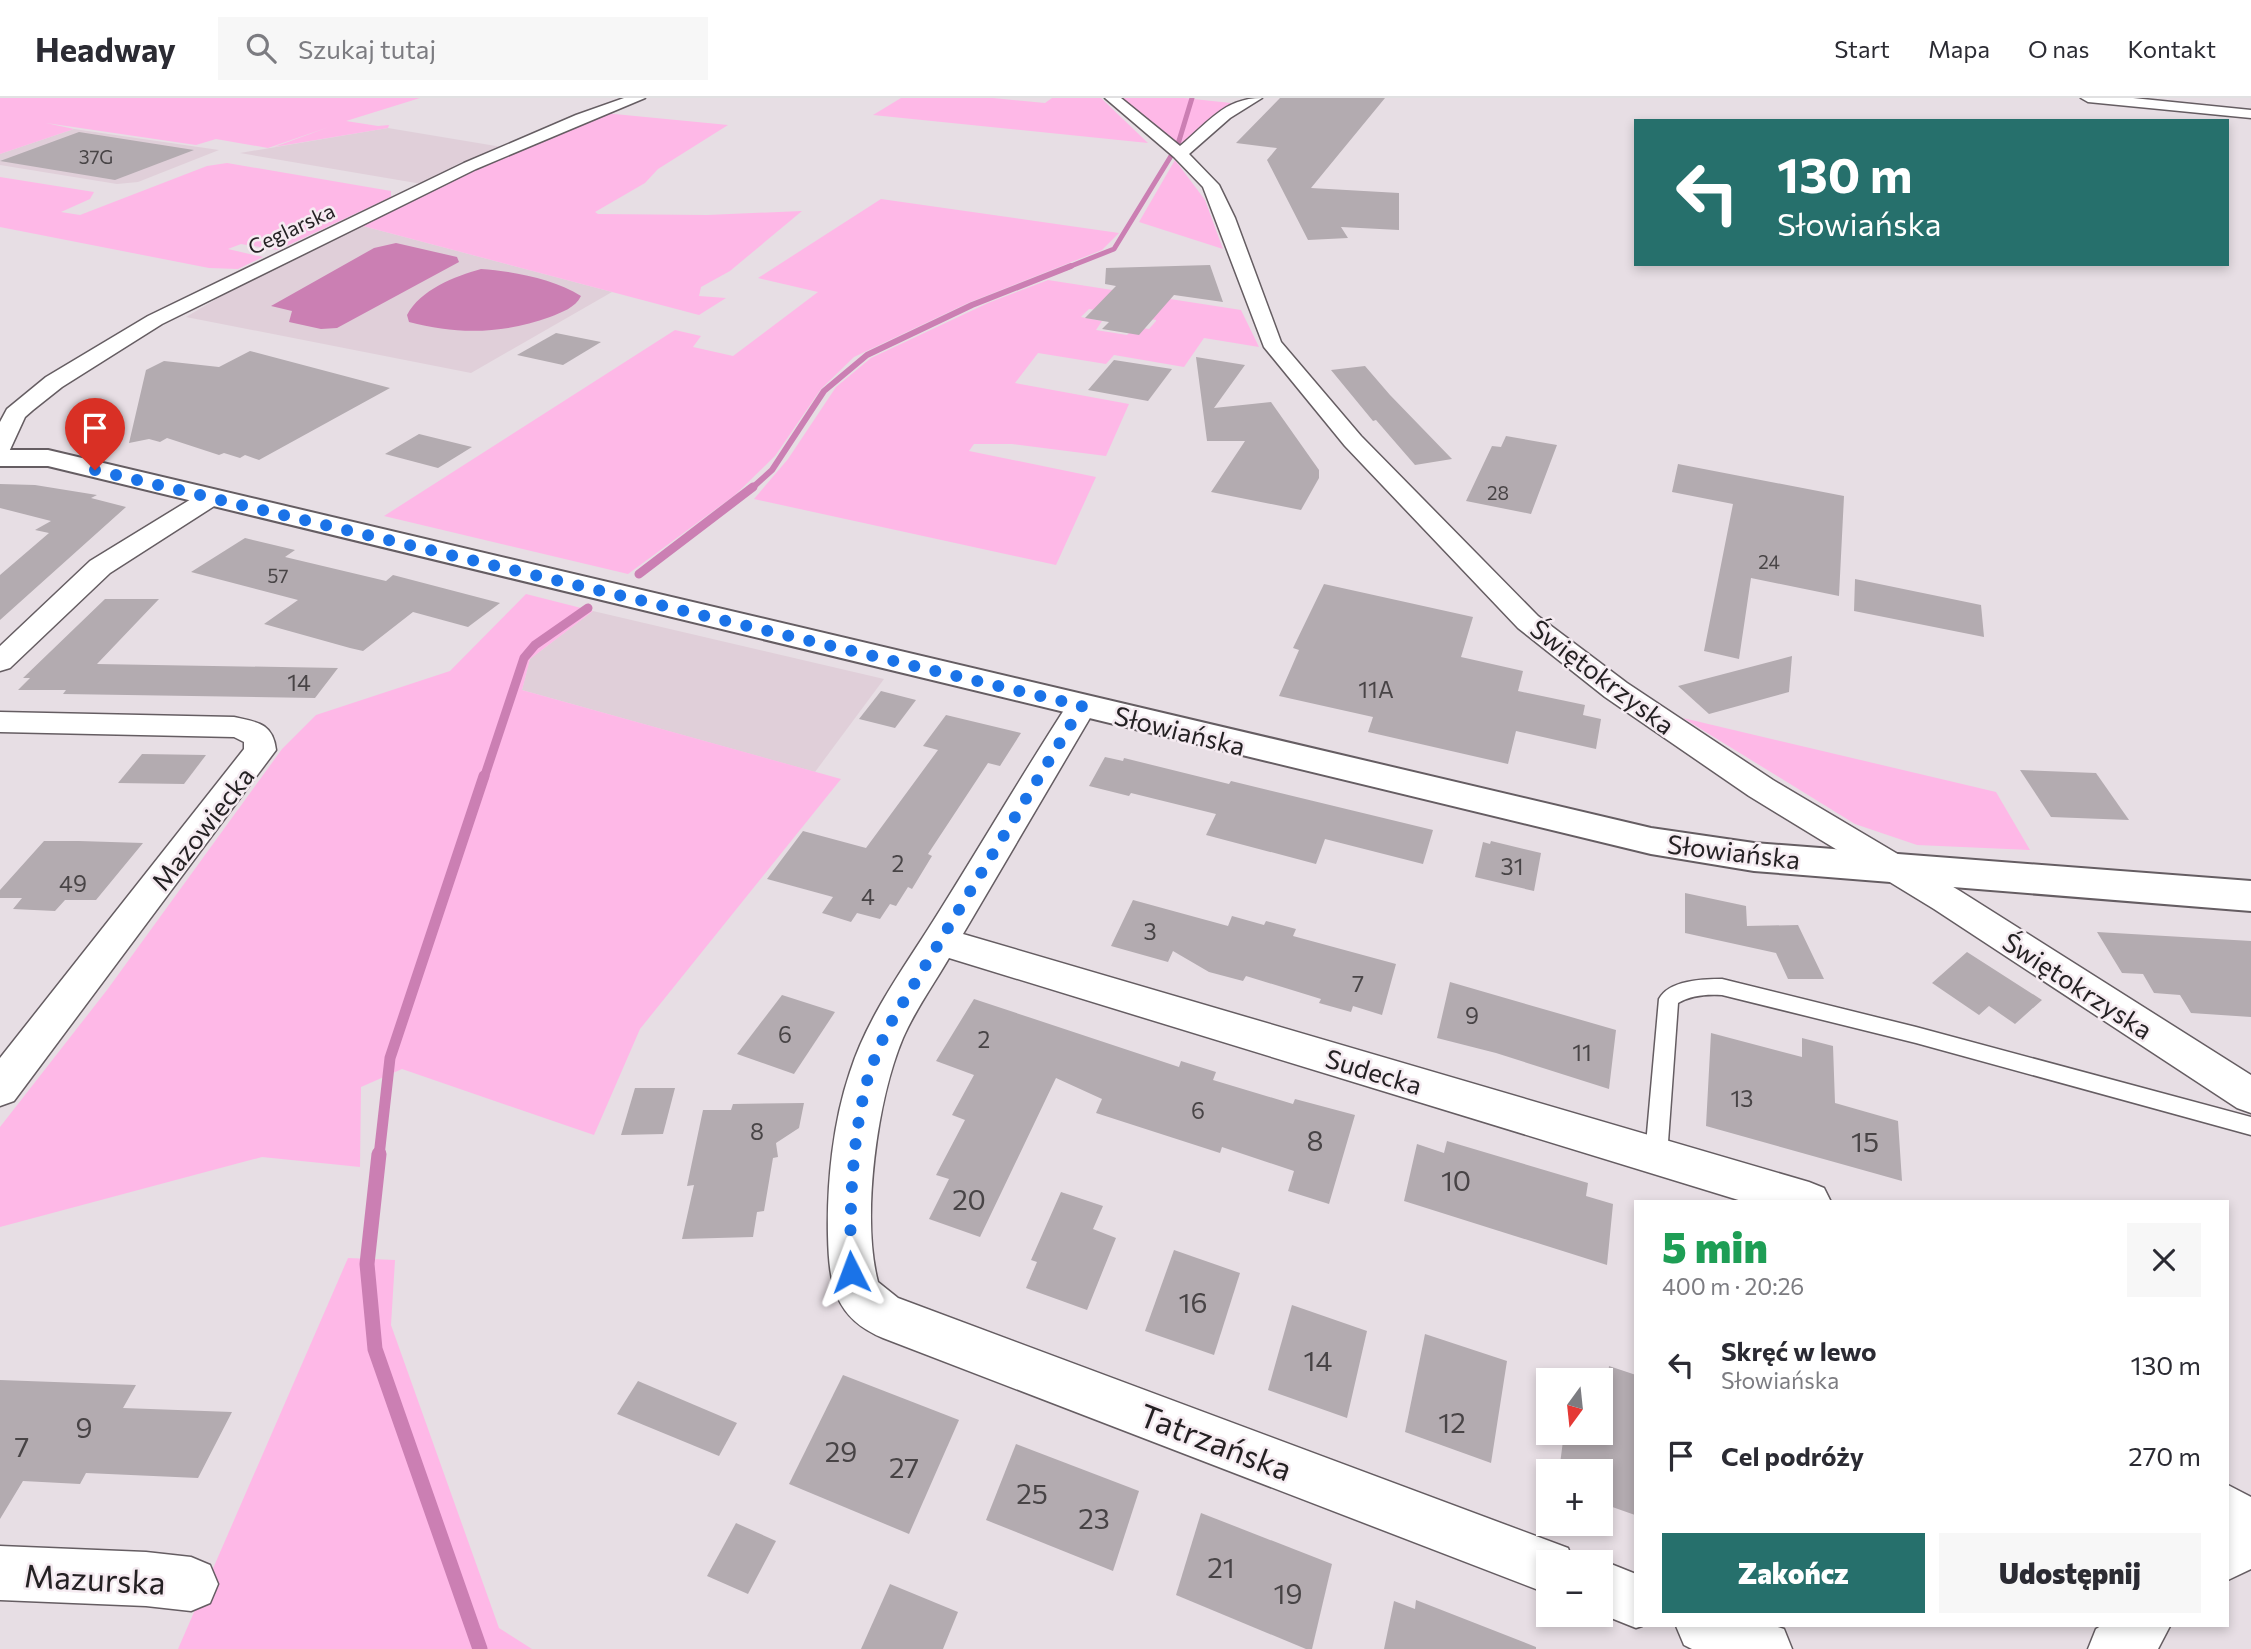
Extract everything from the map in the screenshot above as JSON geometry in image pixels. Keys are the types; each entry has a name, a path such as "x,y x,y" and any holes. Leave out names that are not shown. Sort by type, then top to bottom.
{"street":[{"name":"Ceglarska","path":"0,449 15,414 25,405 54,382 155,320 470,166 581,118 638,98"},
{"name":"Świętokrzyska","path":"1112,98 1160,141 1182,153 1211,186 1226,218 1272,343 1353,441 1528,622 1616,690 1761,788 1895,868 2251,1096"},
{"path":"1182,153 1242,102 1255,98"},
{"path":"2088,98 2152,101 2251,114"},
{"name":"Słowiańska","path":"0,458 48,458 1651,841 1754,857 2251,895"},
{"path":"0,662 100,567 210,498"},
{"path":"939,941 1082,706"},
{"name":"Mazowiecka","path":"0,722 234,727 250,731 259,738 260,750 0,1088"},
{"name":"Sudecka","path":"939,941 1802,1200"},
{"name":"Tatrzańska","path":"939,941 887,1029 869,1074 859,1117 849,1232 851,1272 862,1297 883,1315 1536,1562"},
{"path":"2229,1512 2251,1533 2229,1554"},
{"name":"Mazurska","path":"0,1573 146,1579 191,1584"},
{"path":"1613,1592 1634,1600"},
{"path":"1706,1627 1764,1649"},
{"path":"2116,1649 2142,1627"}],"lane":[{"path":"1656,1156 1669,999 1684,989 1705,986 1722,986 1903,1032 2251,1126"}],"shaded area":[{"path":"0,98 420,98 346,121 389,125 388,128 274,147 329,127 268,148 216,139 196,145 46,123 74,129 0,154"},
{"path":"901,98 993,98 1045,103 1052,98 1101,98 1148,143 873,115"},
{"path":"1122,98 1184,98 1231,103 1190,143 1172,143"},
{"path":"604,113 728,125 658,169 645,183 595,212 598,214 707,215 802,211 730,271 701,287 699,296 726,298 699,315 359,225 469,171"},
{"path":"388,128 502,147 469,162 462,162 422,184 240,153"},
{"path":"74,129 219,150 138,182 117,184 0,165 0,154"},
{"path":"1175,160 1205,200 1223,249 1139,222"},
{"path":"227,163 391,191 391,197 278,250 241,244 228,249 263,257 238,269 209,268 0,227 0,177 94,192 90,199 61,212 80,215 207,166"},
{"path":"881,199 1119,233 1102,250 968,303 854,357 821,389 775,456 735,495 628,574 384,516 675,330 701,336 693,347 733,356 818,292 758,278"},
{"path":"359,225 612,292 471,373 186,317 245,282"},
{"path":"396,243 457,257 459,262 337,328 321,329 289,322 292,311 271,306 374,248"},
{"path":"481,269 533,277 581,296 572,307 564,311 515,327 463,331 409,322 407,315 429,291"},
{"path":"1048,280 1241,310 1259,347 1204,338 1184,367 1114,355 1106,364 1038,353 1015,383 1129,404 1106,456 1012,444 974,444 969,451 1096,477 1056,565 754,499 788,459 836,387 871,358 988,303","holes":["1089,309 1156,320 1149,329 1135,327 1127,335 1096,330 1102,321 1081,317"]},
{"path":"526,594 593,611 530,659 522,690 841,779 640,1029 594,1135 402,1069 361,1087 360,1167 262,1157 0,1227 0,1127 107,990 282,749 316,715 450,671"},
{"path":"593,611 884,679 815,772 522,690 530,659"},
{"path":"1683,718 1996,792 2030,850 1917,845 1855,824"},
{"path":"348,1258 395,1260 391,1325 499,1628 532,1649 178,1649"}],"building":[{"path":"1280,98 1385,98 1311,188 1399,193 1399,230 1341,227 1348,238 1308,240 1267,160 1277,148 1236,143"},
{"path":"79,132 194,150 115,180 0,161"},
{"path":"1210,265 1223,302 1174,295 1139,335 1102,329 1109,322 1085,318 1116,286 1105,284 1106,268"},
{"path":"556,333 601,342 563,365 517,355"},
{"path":"250,351 390,388 259,460 245,455 240,458 224,453 219,455 167,438 160,442 149,439 129,443 146,370 164,361 219,367"},
{"path":"1196,357 1245,365 1214,408 1271,402 1319,470 1319,478 1301,510 1211,492 1245,441 1207,441"},
{"path":"1114,360 1172,369 1148,401 1088,390"},
{"path":"1365,366 1452,459 1415,465 1376,420 1373,421 1331,370"},
{"path":"419,434 472,447 438,468 385,454"},
{"path":"1506,436 1557,445 1531,514 1466,501 1492,446 1501,447"},
{"path":"1678,464 1844,496 1839,596 1751,578 1739,659 1704,651 1733,504 1672,492"},
{"path":"0,484 35,485 97,495 91,498 126,507 0,620 0,575 49,533 35,530 51,521 0,508"},
{"path":"245,538 295,550 285,557 386,581 393,575 500,603 468,627 413,612 363,651 350,648 264,624 298,600 191,572"},
{"path":"1855,579 1981,605 1984,637 1854,611"},
{"path":"1324,584 1473,617 1461,657 1523,671 1518,691 1585,705 1583,715 1601,719 1596,749 1516,731 1508,764 1368,732 1373,717 1279,696 1299,650 1293,648"},
{"path":"105,599 159,599 97,664 338,668 315,698 63,694 66,690 18,690 30,678 23,678"},
{"path":"1792,656 1789,692 1709,714 1678,686"},
{"path":"881,691 916,700 895,728 859,719"},
{"path":"946,715 1021,733 1000,766 988,763 928,854 932,856 912,889 908,887 896,906 890,904 880,919 857,913 851,922 822,913 833,897 767,879 803,831 866,848 938,750 923,746"},
{"path":"142,754 206,755 184,784 118,783"},
{"path":"1105,757 1123,761 1124,758 1229,784 1231,781 1433,830 1423,864 1325,839 1316,864 1206,835 1216,814 1131,793 1129,796 1089,786"},
{"path":"2020,770 2096,773 2129,820 2051,817"},
{"path":"44,841 143,843 96,900 65,900 55,911 13,909 22,898 0,898 0,890"},
{"path":"1491,841 1541,853 1534,891 1475,877 1483,842 1490,844"},
{"path":"1685,893 1746,906 1747,926 1798,925 1824,979 1788,979 1776,953 1685,933"},
{"path":"1133,900 1228,926 1232,916 1264,925 1266,921 1296,929 1293,936 1396,964 1382,1015 1353,1006 1351,1012 1319,1003 1321,999 1246,976 1243,981 1209,972 1173,951 1168,962 1111,946"},
{"path":"2097,932 2251,941 2251,1017 2191,1013 2180,995 2154,993 2143,974 2122,973"},
{"path":"1967,952 2042,1000 2015,1024 1989,1006 1979,1015 1932,983"},
{"path":"1450,982 1616,1030 1609,1089 1496,1053 1437,1038"},
{"path":"782,995 835,1012 794,1074 737,1054"},
{"path":"974,999 1179,1067 1181,1061 1216,1072 1213,1080 1293,1104 1295,1099 1355,1115 1329,1204 1288,1191 1294,1171 1222,1147 1220,1153 1096,1113 1102,1099 1056,1078 980,1237 929,1219 949,1179 936,1175 965,1120 952,1115 974,1075 936,1061"},
{"path":"1711,1033 1802,1057 1802,1038 1833,1046 1835,1103 1898,1121 1902,1181 1706,1126"},
{"path":"635,1088 675,1088 663,1134 621,1135"},
{"path":"804,1103 799,1128 776,1143 778,1157 773,1158 764,1211 757,1212 753,1237 682,1239 694,1185 687,1186 703,1110 731,1110 733,1104"},
{"path":"1447,1141 1588,1183 1586,1196 1613,1204 1607,1265 1404,1201 1417,1144 1444,1153"},
{"path":"1061,1192 1103,1206 1093,1229 1116,1238 1087,1310 1026,1288 1037,1262 1031,1260"},
{"path":"1174,1250 1240,1273 1214,1355 1145,1331"},
{"path":"1292,1305 1367,1331 1347,1418 1268,1390"},
{"path":"1425,1334 1507,1361 1491,1463 1405,1432"},
{"path":"1609,1366 1634,1374 1634,1515 1613,1507 1613,1459 1561,1459 1562,1446 1614,1446 1614,1368"},
{"path":"843,1375 959,1420 909,1534 789,1484"},
{"path":"0,1380 136,1385 123,1408 232,1412 198,1478 86,1473 80,1484 23,1481 0,1519"},
{"path":"638,1381 737,1423 719,1456 617,1414"},
{"path":"1016,1444 1139,1491 1113,1571 986,1520"},
{"path":"1201,1513 1332,1564 1312,1649 1306,1649 1176,1595"},
{"path":"736,1523 776,1541 748,1594 707,1576"},
{"path":"890,1584 958,1612 943,1649 861,1649"},
{"path":"1416,1600 1536,1649 1384,1649 1394,1601 1415,1609"}],"waterway":[{"path":"1178,144 1192,98"},
{"path":"1066,268 1114,249 1171,156"},
{"path":"751,489 772,470 824,391 867,355 972,305 1071,266"},
{"path":"639,574 753,487"},
{"path":"484,778 524,658 535,645 588,608"},
{"path":"379,1156 390,1058 484,776"},
{"path":"379,1154 367,1264 375,1349 480,1649"}],"route":[{"path":"95,470 1082,706 887,1029 869,1074 859,1117 849,1232 851,1272"}]}
